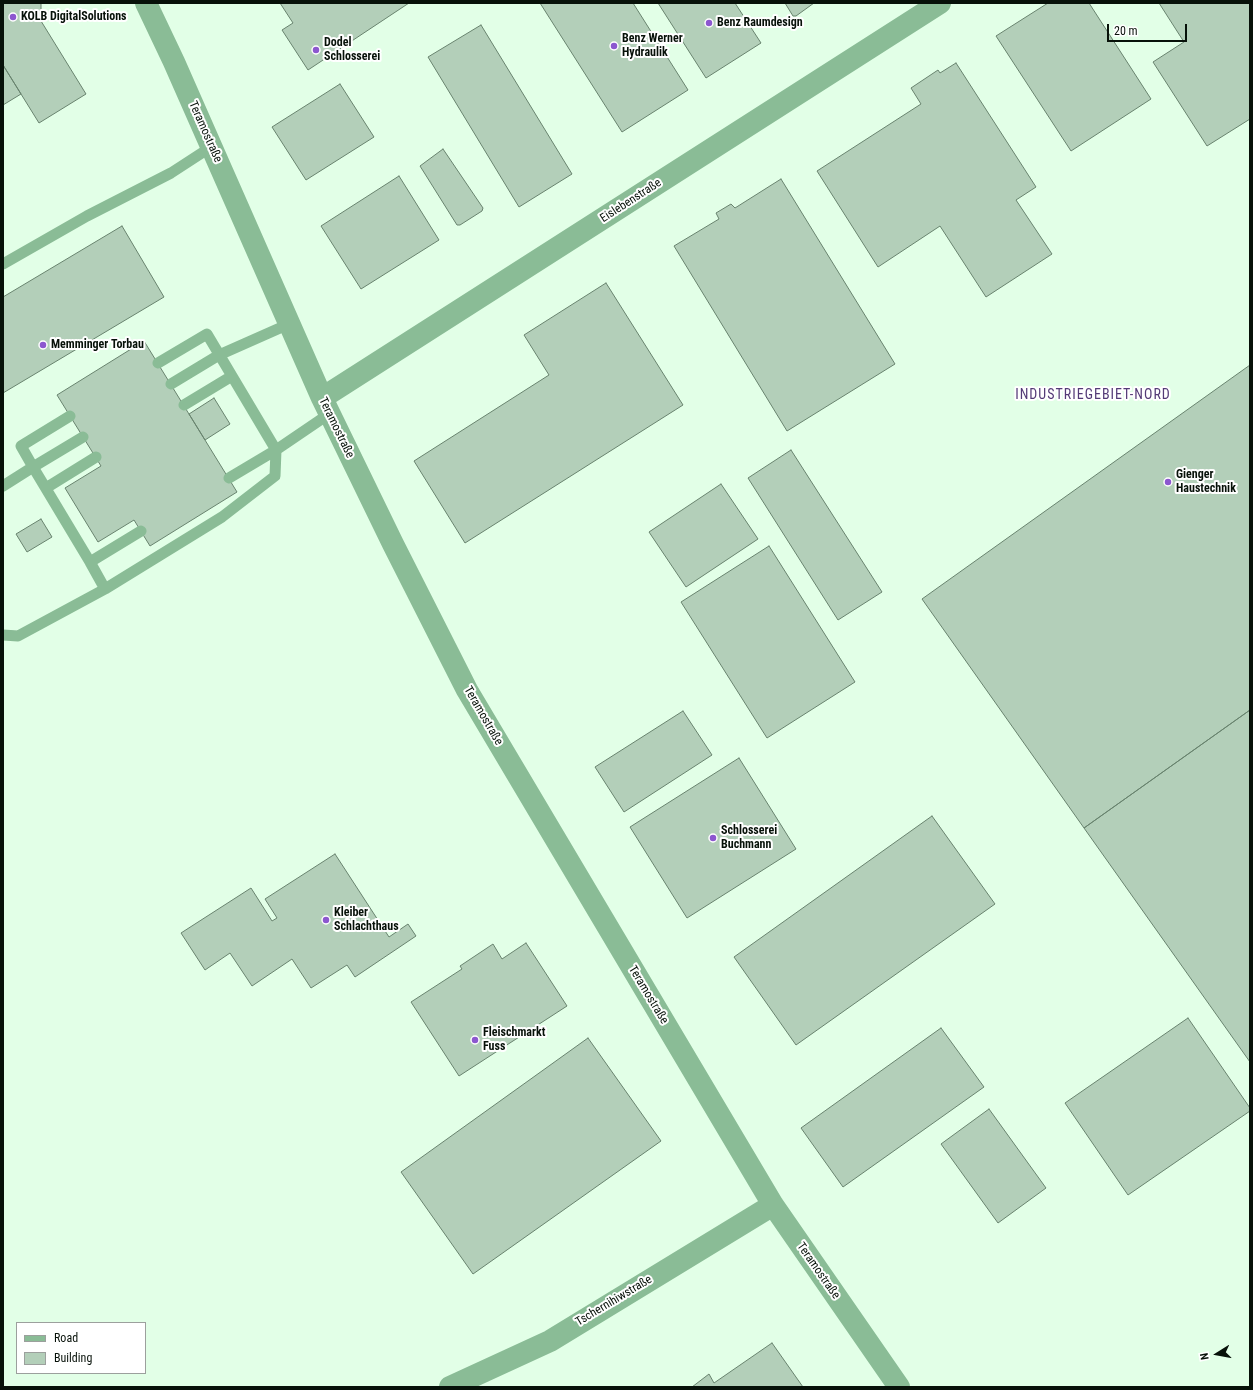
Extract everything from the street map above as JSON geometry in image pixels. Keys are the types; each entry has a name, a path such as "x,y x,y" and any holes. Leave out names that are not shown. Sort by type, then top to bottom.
{"street":[{"name":"Teramostraße","path":"146,3 174,62 326,406 393,544 467,690 773,1205 899,1387"},
{"name":"Eislebenstraße","path":"326,406 940,3"},
{"name":"Tschernihiwstraße","path":"450,1387 550,1341 773,1205"}],"lane":[{"path":"3,264 87,216 171,173 211,147"},
{"path":"171,384 219,355 289,324"},
{"path":"3,635 18,636 105,589 222,517 275,476 276,450 207,334 158,363"},
{"path":"184,405 232,376"},
{"path":"229,478 276,450 326,406"},
{"path":"70,416 21,446 105,589"},
{"path":"3,486 83,437"},
{"path":"46,488 96,457"},
{"path":"90,562 141,531"}],"building":[{"path":"3,3 41,3 41,21 86,94 39,123 3,65"},
{"name":"Dodel Schlosserei","path":"280,3 409,3 308,70 282,30 293,23"},
{"name":"Benz Werner Hydraulik","path":"540,3 633,3 688,90 622,132"},
{"name":"Benz Raumdesign","path":"658,3 735,3 761,43 706,78"},
{"path":"785,3 814,3 796,16 793,16"},
{"path":"1048,3 1089,3 1151,99 1071,151 996,36"},
{"path":"1159,3 1250,3 1250,119 1207,146 1153,62 1184,42"},
{"path":"481,25 572,174 519,207 428,57"},
{"path":"956,63 1036,187 1016,200 1052,254 986,297 940,226 878,267 817,171 921,104 911,88 938,70 940,73"},
{"path":"3,65 21,94 3,105"},
{"path":"340,84 374,137 306,180 272,127"},
{"path":"443,149 483,208 482,211 460,225 457,225 420,166"},
{"path":"399,176 439,240 361,289 321,226"},
{"path":"781,179 895,364 787,431 674,246 719,219 716,213 731,204 735,208"},
{"name":"Memminger Torbau","path":"122,226 164,297 3,393 3,297"},
{"path":"606,283 683,405 465,543 414,461 549,375 524,335"},
{"path":"144,341 237,492 150,546 134,520 98,542 65,488 101,466 57,395"},
{"name":"Gienger Haustechnik","path":"1250,365 1250,710 1084,828 922,599"},
{"path":"214,398 230,424 205,440 189,414"},
{"path":"791,450 882,592 838,620 748,478"},
{"path":"721,484 758,539 686,587 649,532"},
{"path":"41,519 52,537 27,552 16,534"},
{"path":"769,546 855,682 767,738 681,602"},
{"path":"1250,710 1250,1062 1084,828"},
{"path":"683,711 712,755 624,812 595,767"},
{"name":"Schlosserei Buchmann","path":"739,758 796,849 687,918 630,827"},
{"path":"932,816 995,904 796,1045 734,957"},
{"name":"Kleiber Schlachthaus","path":"335,854 389,937 408,924 416,936 355,977 347,965 311,988 292,959 252,986 230,953 205,970 181,933 251,888 272,921 277,918 265,899"},
{"name":"Fleischmarkt Fuss","path":"526,943 567,1006 459,1076 411,1002 462,969 460,966 493,944 502,959"},
{"path":"1188,1018 1250,1108 1250,1111 1128,1195 1065,1103"},
{"path":"941,1028 984,1087 843,1187 801,1128"},
{"path":"588,1038 661,1141 473,1274 401,1172"},
{"path":"989,1109 1046,1188 998,1223 941,1144"},
{"path":"772,1343 803,1387 692,1387 709,1374 714,1383"}],"place":[{"name":"KOLB DigitalSolutions","path":"13,17"},
{"name":"Benz Raumdesign","path":"709,23"},
{"name":"Benz Werner Hydraulik","path":"614,46"},
{"name":"Dodel Schlosserei","path":"316,50"},
{"name":"Memminger Torbau","path":"43,345"},
{"name":"Gienger Haustechnik","path":"1168,482"},
{"name":"Schlosserei Buchmann","path":"713,838"},
{"name":"Kleiber Schlachthaus","path":"326,920"},
{"name":"Fleischmarkt Fuss","path":"475,1040"}],"district":[{"name":"INDUSTRIEGEBIET-NORD","path":"1093,395"}]}
